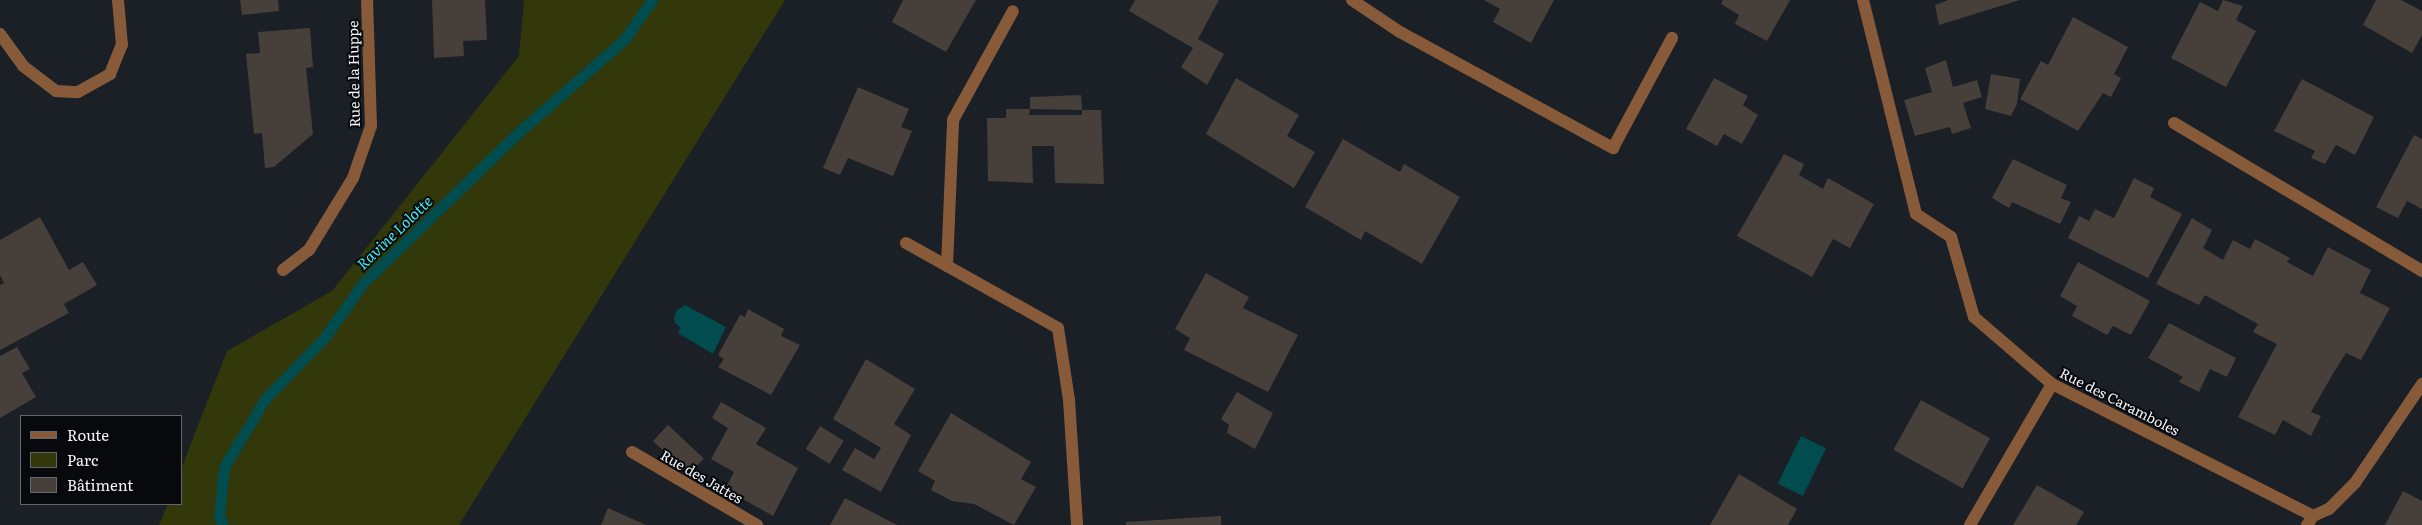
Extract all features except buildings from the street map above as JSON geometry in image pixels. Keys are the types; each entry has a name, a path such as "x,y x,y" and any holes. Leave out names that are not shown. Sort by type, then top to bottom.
{"street":[{"path":"0,34 23,66 56,91 78,92 110,74 122,45 118,0"},
{"name":"Rue de la Huppe","path":"283,270 309,250 352,178 371,126 367,0"},
{"path":"1352,0 1400,32 1613,148 1672,38"},
{"name":"Rue des Caramboles","path":"1863,0 1916,214 1951,237 1974,317 2052,384 2310,521 2329,509 2355,482 2422,384"},
{"path":"947,266 952,120 1013,11"},
{"path":"2174,123 2422,271"},
{"path":"906,243 1058,328 1069,400 1077,525"},
{"path":"1970,525 2052,384"},
{"name":"Rue des Jattes","path":"632,452 757,525"}],"green space":[{"path":"524,0 785,0 459,525 159,525 168,505 182,505 182,466 227,351 332,291 519,56"}],"water":[{"path":"685,305 726,327 713,354 678,333 680,327 675,323 674,317 677,310"},
{"path":"1801,436 1826,448 1803,496 1778,484"}],"waterway":[{"name":"Ravine Lolotte","path":"223,525 219,516 224,467 265,399 325,337 363,283 518,133 624,40 652,0"}]}
